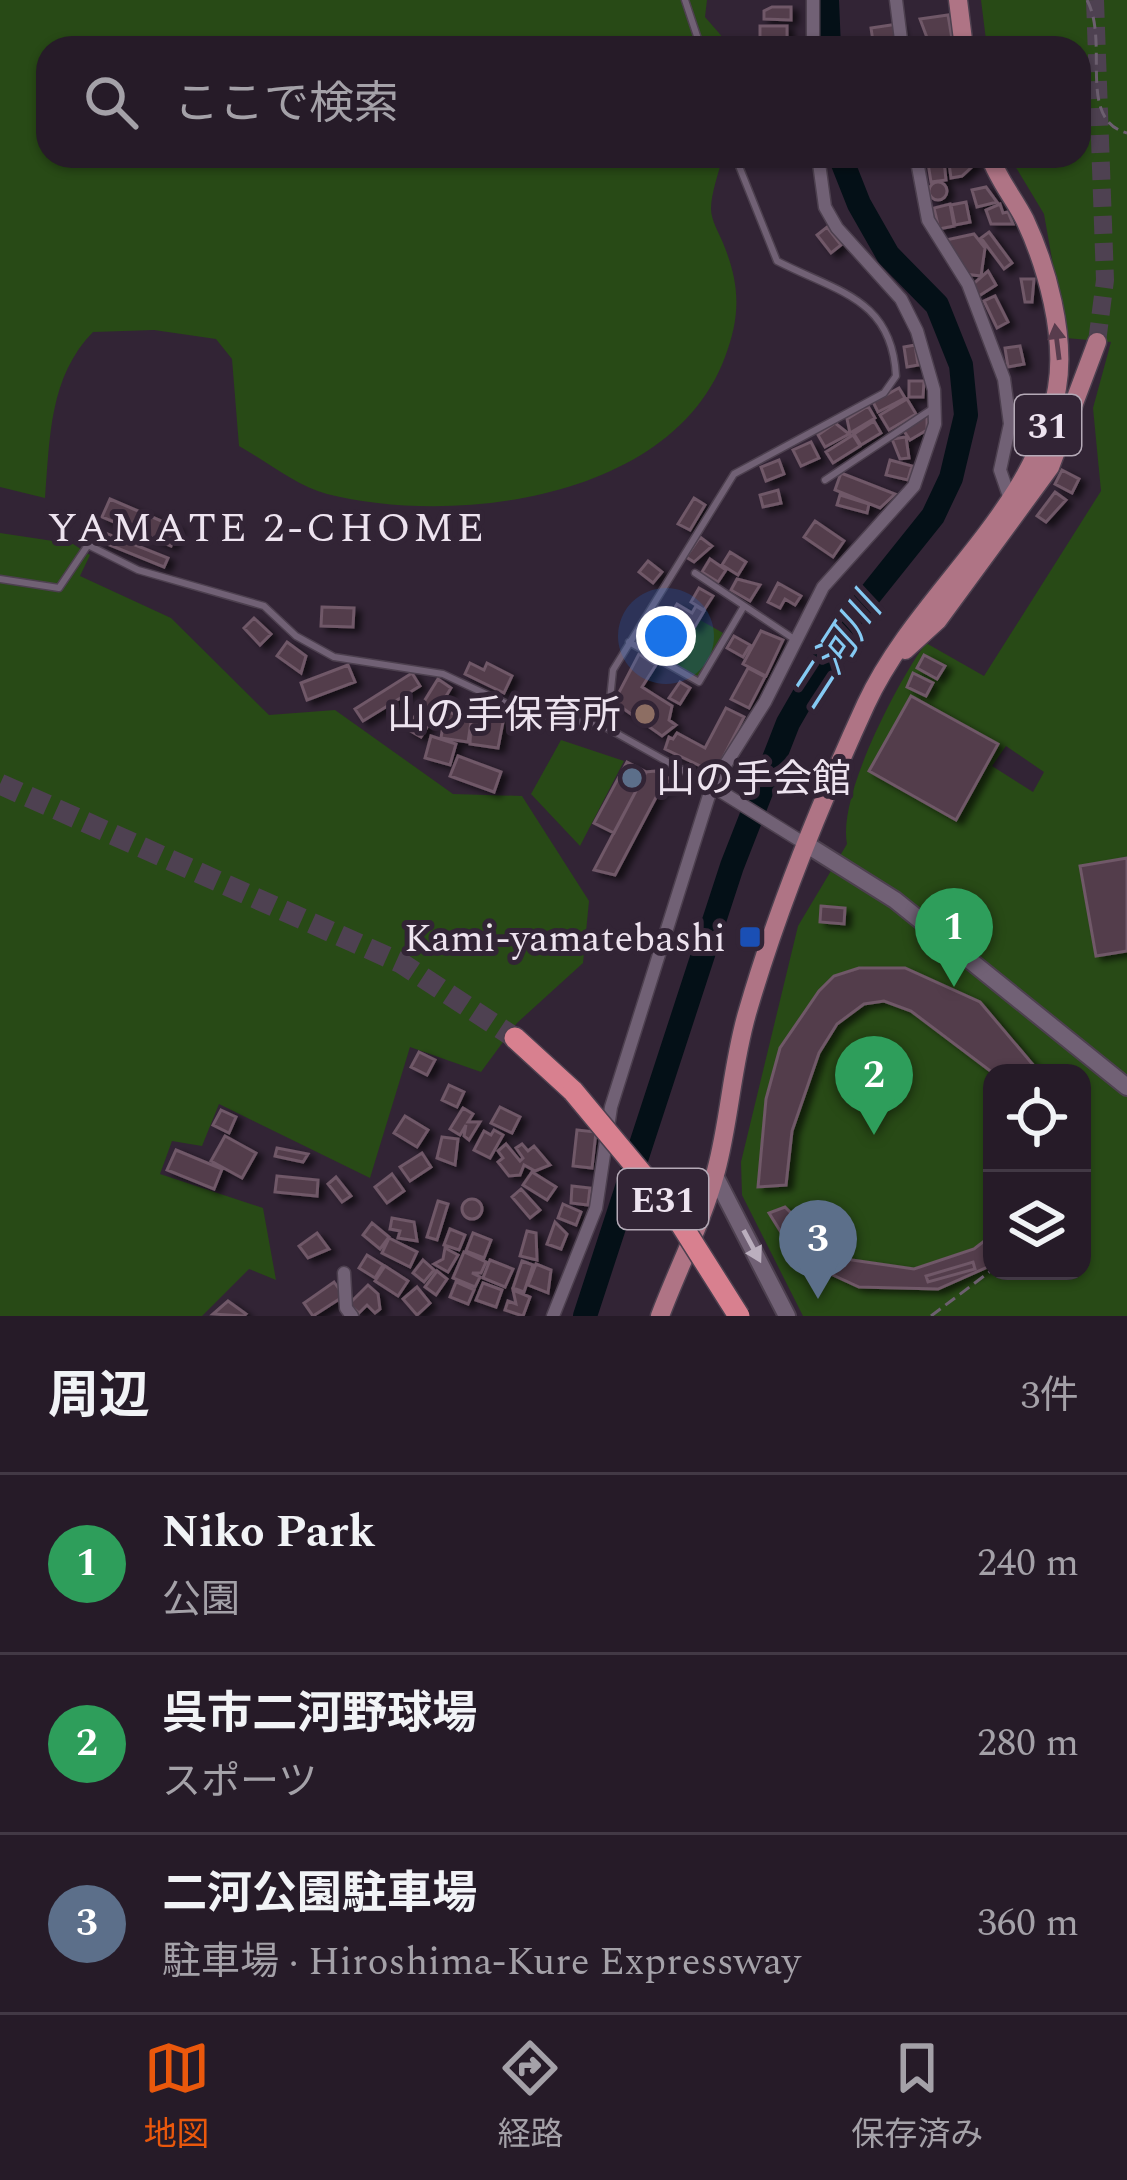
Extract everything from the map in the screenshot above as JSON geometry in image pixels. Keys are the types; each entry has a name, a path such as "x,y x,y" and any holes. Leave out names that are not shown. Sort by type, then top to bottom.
{"highway":[{"name":"E31","path":"515,1038 573,1091 672,1210 739,1316"}],"main road":[{"path":"958,0 962,36"},
{"name":"31","path":"660,1316 715,1176 746,1016 868,698 920,612 1036,460 1053,411 1059,346 1030,236 996,168"},
{"name":"31","path":"893,661 938,620 1050,466 1097,342"}],"street":[{"path":"813,0 813,36"},
{"path":"896,0 900,36"},
{"path":"553,1316 596,1208 611,1107 712,786 765,702 794,639 840,565 914,486 935,424 917,331 901,298 825,207 820,168"},
{"path":"918,168 928,220 968,284 1004,379 1010,424 1000,470 1010,500"},
{"path":"712,786 895,900 1127,1088"},
{"path":"715,1176 788,1316"},
{"path":"344,1273 346,1308 352,1316"}],"lane":[{"path":"685,0 697,36"},
{"path":"608,728 613,670 734,474 884,393 896,376 887,331 866,303 777,261 740,168"},
{"path":"825,480 935,406"},
{"path":"0,579 59,588 88,545 138,570 264,606 296,636 334,657 443,674 520,710 608,728 712,786"},
{"path":"695,573 794,639"},
{"path":"629,642 699,682 744,606"}],"path":[{"path":"1087,0 1100,34 1096,92 1102,116 1111,128 1127,133"},
{"path":"931,1316 983,1277"}],"green space":[{"path":"0,0 707,0 705,17 722,36 36,36 36,168 720,168 711,209 729,258 736,313 725,357 698,405 658,443 609,472 554,491 435,506 378,503 316,490 239,446 232,359 216,339 154,330 93,332 60,388 45,498 0,487"},
{"path":"981,0 1127,0 1127,1316 803,1316 742,1195 741,1162 798,926 847,844 846,824 858,775 894,696 926,643 984,676 1101,491 1093,408 1111,342 1066,338 1044,214 1016,168 1091,168 1091,36 986,36","holes":["1006,746 1044,772 1033,792 992,766"]},
{"path":"0,533 73,544 90,555 80,576 171,618 269,715 335,710 453,794 522,796 589,901 583,963 517,1023 481,1072 410,1047 370,1178 219,1104 202,1146 172,1141 160,1174 263,1208 276,1280 249,1269 202,1316 0,1316"},
{"path":"700,620 725,634 698,680 670,664 681,647 675,643 685,624 694,629"},
{"path":"561,740 624,761 580,846 531,794"}],"building":[{"path":"791,7 791,20 764,19 764,11"},
{"path":"948,15 952,36 926,36 920,19"},
{"path":"898,24 900,36 872,36 871,28"},
{"path":"760,26 787,26 787,36 760,36"},
{"path":"929,168 945,168 946,180 931,182"},
{"path":"950,168 971,168 962,176 951,178"},
{"path":"938,182 947,191 938,200 929,191"},
{"path":"986,187 997,202 977,207 972,190"},
{"path":"966,202 970,222 955,225 951,205"},
{"path":"950,204 954,226 939,229 934,208"},
{"path":"1000,204 1013,224 991,224 986,210"},
{"path":"827,227 841,245 831,253 817,235"},
{"path":"989,232 1012,263 1004,269 981,238"},
{"path":"974,234 985,248 981,276 965,274 946,240"},
{"path":"988,271 996,285 979,296 972,285"},
{"path":"1021,279 1034,279 1032,302 1025,302"},
{"path":"995,296 1008,322 997,328 984,301"},
{"path":"915,345 918,365 907,367 904,347"},
{"path":"1020,346 1024,364 1008,367 1005,348"},
{"path":"909,381 924,381 923,397 909,397"},
{"path":"899,388 905,398 878,412 873,402"},
{"path":"907,399 916,414 889,430 880,415"},
{"path":"868,406 875,418 850,433 847,419"},
{"path":"927,414 927,430 910,440 902,428"},
{"path":"874,421 881,433 861,445 854,434"},
{"path":"835,423 849,434 825,447 818,435"},
{"path":"853,435 860,446 833,463 826,452"},
{"path":"906,437 909,458 900,459 892,439"},
{"path":"811,442 819,458 801,466 793,450"},
{"path":"779,460 784,474 766,481 761,467"},
{"path":"890,460 912,466 908,480 886,475"},
{"path":"1062,470 1079,479 1072,493 1055,484"},
{"path":"841,473 895,494 880,508 835,490"},
{"path":"778,490 781,503 763,507 760,495"},
{"path":"1055,492 1066,500 1046,522 1037,516"},
{"path":"840,495 869,504 867,513 837,505"},
{"path":"694,498 705,505 690,530 678,524"},
{"path":"110,499 178,528 171,546 102,517"},
{"path":"815,521 844,541 833,557 804,537"},
{"path":"105,533 168,558 164,567 102,542"},
{"path":"700,537 712,546 694,562 686,557"},
{"path":"730,552 746,562 738,575 722,565"},
{"path":"710,559 726,570 718,582 702,572"},
{"path":"648,561 662,572 653,583 639,572"},
{"path":"737,579 760,585 750,601 731,590"},
{"path":"778,583 801,596 795,605 785,599 780,608 768,602"},
{"path":"699,588 713,596 704,610 691,602"},
{"path":"677,604 692,613 696,606 704,611 694,628 671,614"},
{"path":"656,606 666,613 653,632 643,626"},
{"path":"322,607 354,608 353,627 321,626"},
{"path":"254,618 271,634 260,645 244,628"},
{"path":"660,630 680,647 670,663 648,650"},
{"path":"761,631 783,640 766,676 743,664"},
{"path":"734,636 750,645 743,657 727,648"},
{"path":"287,642 306,656 301,673 277,656"},
{"path":"639,654 656,665 642,687 672,706 669,720 676,725 662,736 614,702"},
{"path":"924,655 945,666 937,679 917,668"},
{"path":"470,663 484,670 487,663 512,676 504,693 465,674"},
{"path":"348,665 355,682 307,700 301,683"},
{"path":"748,668 765,677 749,708 731,699"},
{"path":"412,673 420,686 363,721 355,709"},
{"path":"913,673 933,683 926,696 907,687"},
{"path":"438,679 451,688 421,737 407,729"},
{"path":"680,682 690,688 680,704 669,698"},
{"path":"911,696 998,744 956,820 869,771"},
{"path":"726,708 744,717 715,773 665,749 669,737 677,733 705,748"},
{"path":"445,712 503,722 498,748 470,744 471,722 468,742 441,738"},
{"path":"431,736 456,744 450,765 425,758"},
{"path":"458,756 501,772 494,792 450,776"},
{"path":"627,762 646,772 614,833 594,823"},
{"path":"655,771 663,780 665,776 672,780 666,790 661,788 615,875 594,870 646,772"},
{"path":"1127,858 1127,951 1096,956 1080,866"},
{"path":"821,906 845,908 844,924 820,922"},
{"path":"859,968 905,968 980,1002 1032,1064 983,1065 911,1011 884,1001 864,1004 837,1024 819,1053 792,1131 786,1185 758,1187 766,1099 780,1048 834,976"},
{"path":"419,1052 435,1060 427,1075 411,1067"},
{"path":"449,1085 464,1092 457,1107 442,1100"},
{"path":"500,1107 520,1117 512,1133 491,1123"},
{"path":"463,1108 473,1114 468,1122 480,1122 469,1140 464,1136 466,1125 460,1135 450,1129"},
{"path":"221,1110 236,1117 229,1133 213,1125"},
{"path":"405,1116 428,1130 417,1147 394,1133"},
{"path":"494,1130 503,1135 490,1158 474,1150 484,1131 491,1135"},
{"path":"577,1130 596,1132 592,1168 573,1166"},
{"path":"225,1136 256,1153 242,1178 211,1161"},
{"path":"442,1137 458,1139 455,1165 437,1158"},
{"path":"506,1144 520,1161 523,1158 516,1148 522,1144 528,1151 534,1146 550,1165 535,1171 524,1165 520,1175 509,1176 498,1162 503,1158 498,1151"},
{"path":"277,1148 308,1154 303,1162 275,1156"},
{"path":"176,1150 222,1169 214,1189 167,1170"},
{"path":"422,1153 431,1167 410,1181 400,1167"},
{"path":"532,1172 556,1187 547,1200 523,1185"},
{"path":"392,1174 404,1191 387,1203 375,1187"},
{"path":"277,1176 318,1180 317,1196 275,1192"},
{"path":"336,1177 351,1196 342,1202 328,1184"},
{"path":"572,1186 590,1188 588,1205 571,1203"},
{"path":"521,1189 540,1210 530,1218 512,1197"},
{"path":"472,1199 482,1209 472,1219 462,1209"},
{"path":"438,1201 448,1204 437,1240 427,1237"},
{"path":"563,1204 581,1212 576,1225 558,1218"},
{"path":"785,1207 820,1242 852,1260 914,1269 983,1242 983,1269 938,1289 859,1287 809,1264 789,1245 769,1213"},
{"path":"392,1218 414,1222 417,1241 398,1238 400,1231 390,1229"},
{"path":"555,1222 567,1234 561,1249 547,1244"},
{"path":"372,1223 389,1237 380,1249 363,1235"},
{"path":"450,1229 465,1235 459,1250 444,1245"},
{"path":"527,1231 536,1233 537,1260 520,1256"},
{"path":"317,1233 329,1249 308,1258 299,1246"},
{"path":"473,1233 491,1240 484,1258 466,1251"},
{"path":"389,1238 417,1252 410,1267 382,1253"},
{"path":"445,1248 458,1255 448,1272 434,1264 443,1259"},
{"path":"464,1252 486,1262 481,1273 472,1273 480,1277 475,1287 453,1278"},
{"path":"367,1255 383,1265 375,1278 359,1268"},
{"path":"423,1260 434,1270 424,1282 413,1273"},
{"path":"490,1260 513,1269 505,1287 483,1278"},
{"path":"522,1261 533,1265 524,1292 513,1288"},
{"path":"973,1262 975,1269 928,1282 926,1276"},
{"path":"536,1264 551,1270 548,1293 528,1285"},
{"path":"385,1266 408,1281 398,1296 375,1281"},
{"path":"437,1271 447,1279 436,1295 425,1287"},
{"path":"334,1282 344,1296 313,1316 304,1303"},
{"path":"456,1282 474,1290 468,1304 450,1297"},
{"path":"483,1283 502,1290 496,1307 476,1300"},
{"path":"368,1285 378,1294 380,1309 375,1313 367,1305 359,1313 349,1304"},
{"path":"417,1287 430,1303 417,1315 403,1299"},
{"path":"513,1290 530,1297 523,1316 505,1310 508,1301 516,1304"},
{"path":"228,1301 246,1314 213,1314"}],"waterway":[{"name":"二河川","path":"827,0 828,36"},
{"name":"二河川","path":"585,1316 732,866 788,723 841,631 933,516 951,478 966,415 961,365 937,305 888,255 845,168"}],"tunnel":[{"path":"1095,0 1105,280 1097,342"},
{"path":"0,784 401,963 515,1038"}],"place":[{"name":"山の手保育所","path":"645,714"},
{"name":"山の手会館","path":"632,778"},
{"name":"Kami-yamatebashi","path":"750,937"},
{"name":"Niko Park","path":"954,987"},
{"name":"呉市二河野球場","path":"874,1135"},
{"name":"二河公園駐車場","path":"818,1299"}],"district":[{"name":"YAMATE 2-CHOME","path":"267,526"}]}
